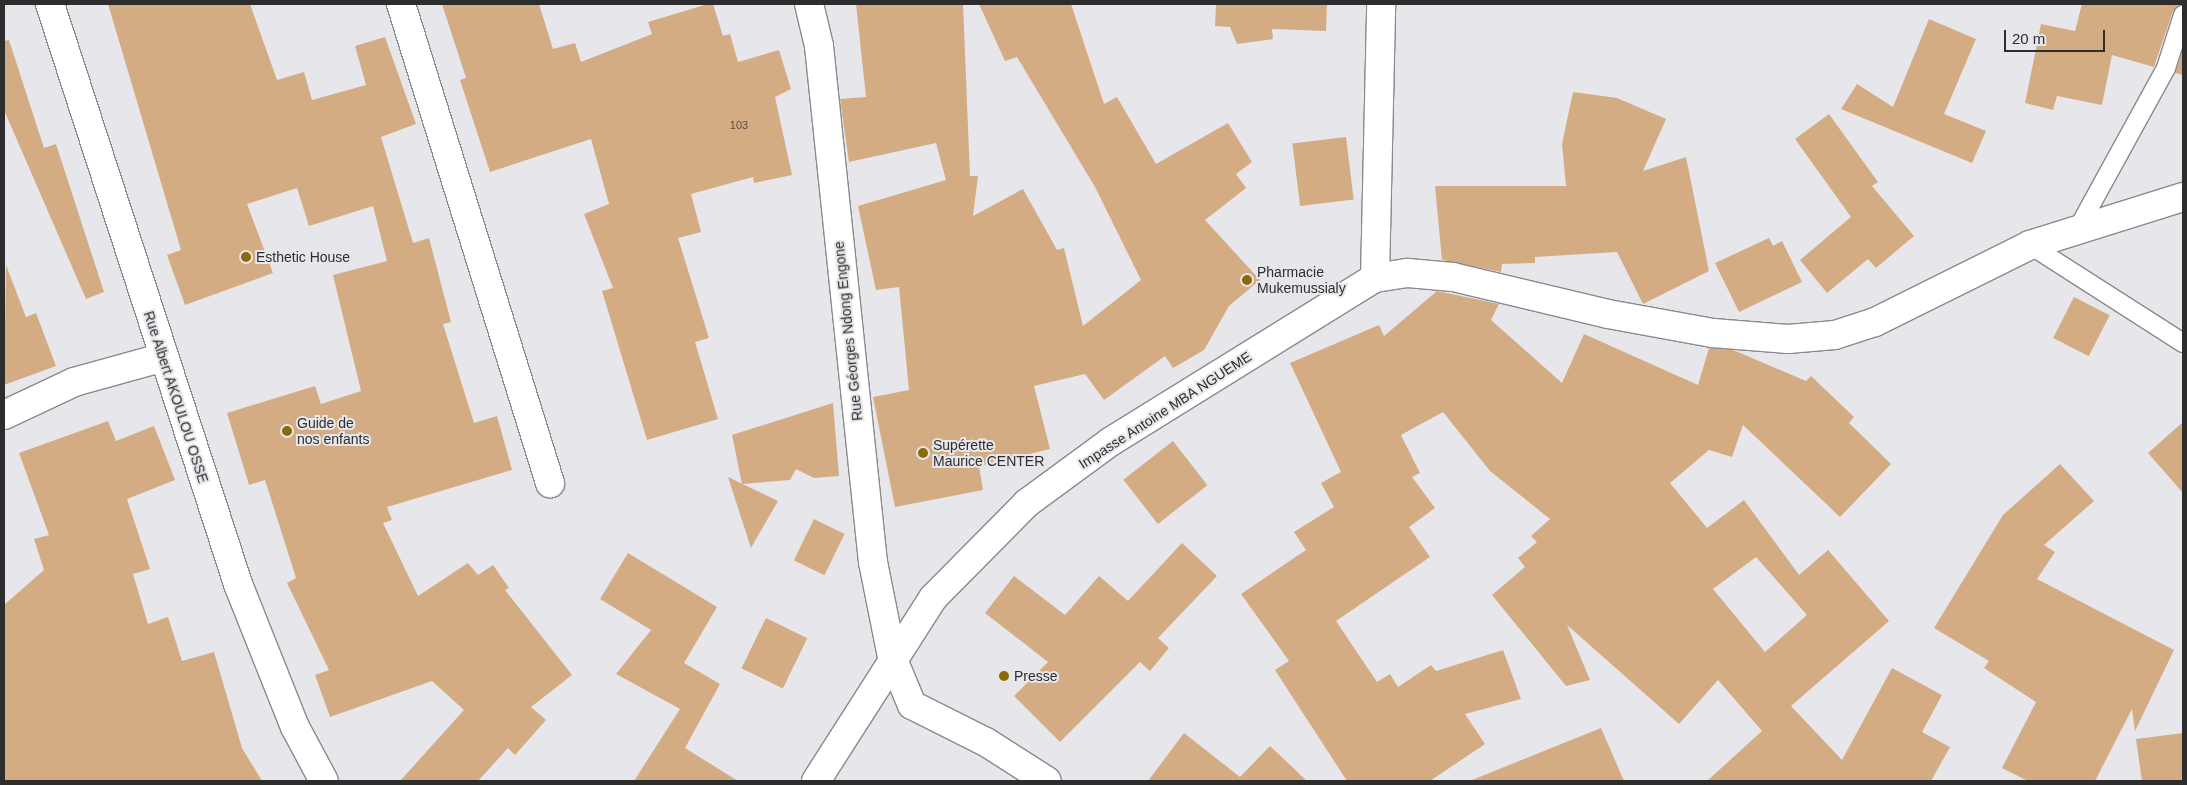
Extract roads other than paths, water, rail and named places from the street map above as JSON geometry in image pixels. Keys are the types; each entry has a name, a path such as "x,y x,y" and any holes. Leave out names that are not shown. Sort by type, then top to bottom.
{"street":[{"name":"Rue Albert AKOULOU OSSE","path":"50,4 161,358 264,654 324,781"},
{"path":"401,4 550,483"},
{"name":"Rue Géorges Ndong Engone","path":"810,4 819,46 874,562 892,657 912,706 986,742 1047,781"},
{"path":"1382,4 1375,278 1408,273 1453,277 1618,316 1712,333 1788,338 1835,335 1875,322 2030,245 2183,197"},
{"name":"Impasse Antoine MBA NGUEME","path":"816,781 892,657 934,598 1027,503 1110,442 1375,278"},
{"path":"4,415 74,382 161,358"}],"lane":[{"path":"2077,230 2166,68 2183,15"},
{"path":"2030,245 2183,343"}],"place":[{"name":"Esthetic House","path":"246,257"},
{"name":"Pharmacie Mukemussialy","path":"1247,280"},
{"name":"Guide de nos enfants","path":"287,431"},
{"name":"Supérette Maurice CENTER","path":"923,453"},
{"name":"Presse","path":"1004,676"}]}
